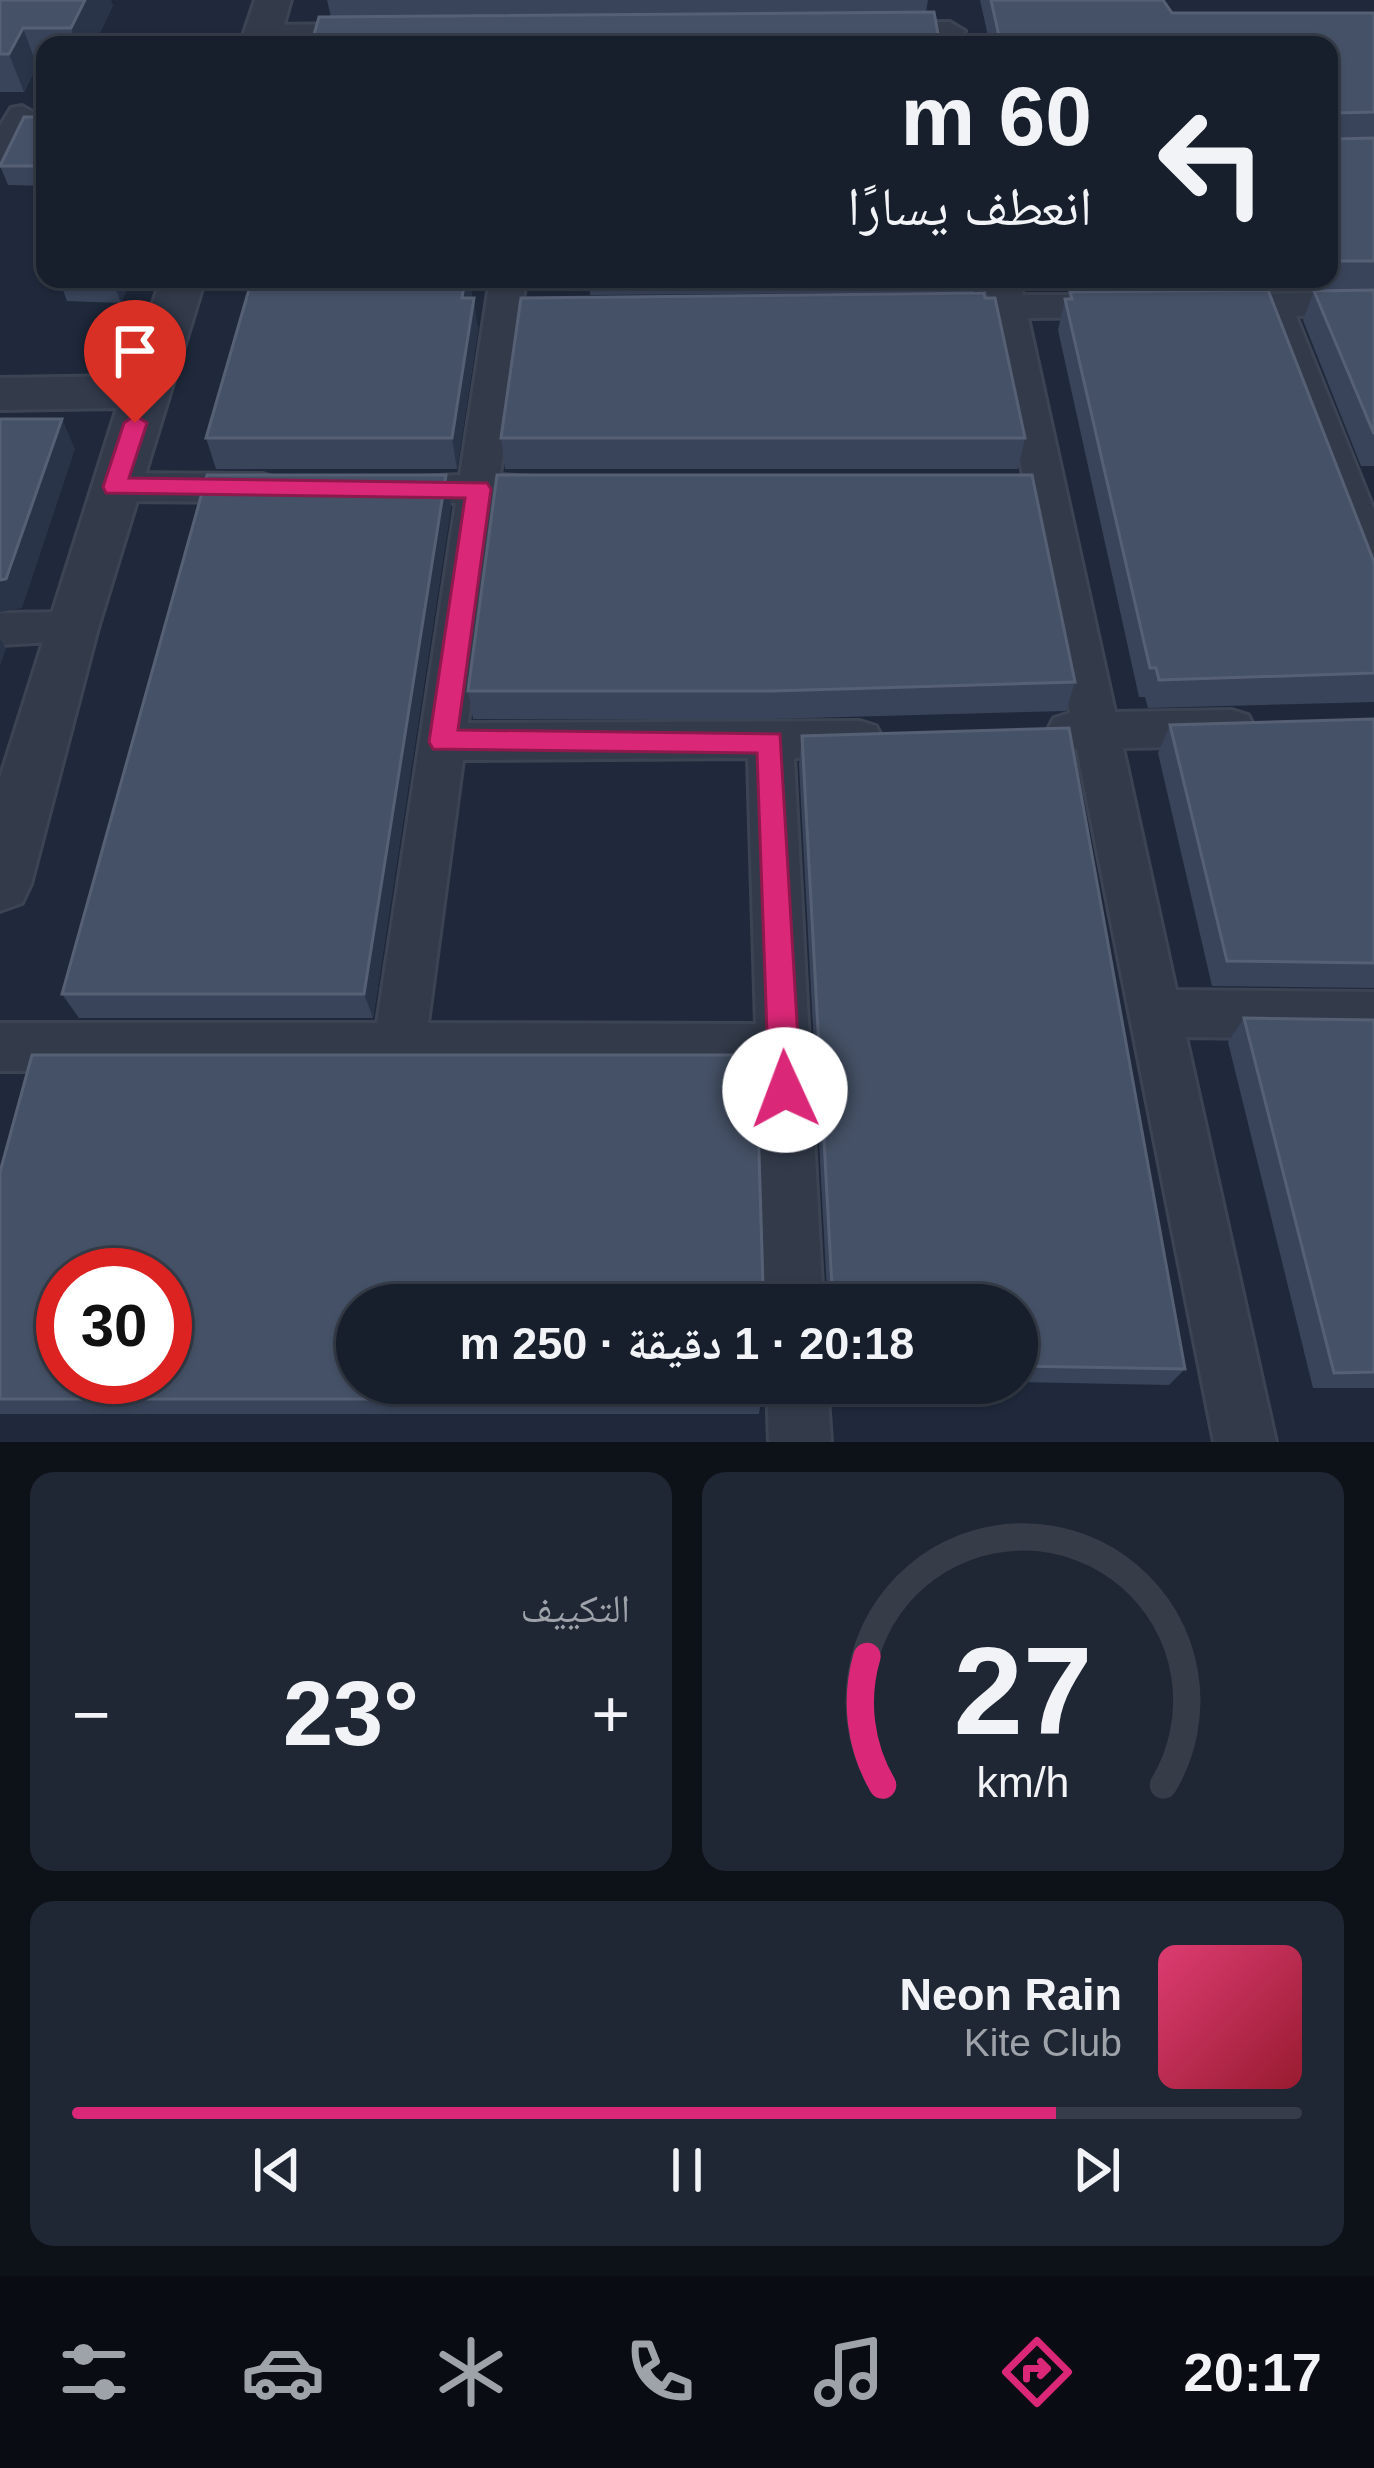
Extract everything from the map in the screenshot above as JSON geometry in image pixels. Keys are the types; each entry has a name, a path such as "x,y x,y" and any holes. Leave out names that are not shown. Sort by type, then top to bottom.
{"street":[{"path":"944,0 951,36"},
{"path":"264,26 400,33"},
{"path":"842,33 907,36"},
{"path":"0,155 22,115"},
{"path":"0,884 70,628 180,288"},
{"path":"1005,293 1022,487 1096,730 1245,1442"},
{"path":"936,308 1005,293 1174,306 1374,304"},
{"path":"399,1048 506,296 614,311"},
{"path":"1274,305 1358,479 1374,562"},
{"path":"0,394 146,392"},
{"path":"115,487 297,488"},
{"path":"342,488 597,489"},
{"path":"0,629 70,628"},
{"path":"1027,733 1281,726"},
{"path":"443,742 910,737"},
{"path":"770,742 793,1284"},
{"path":"1155,1013 1374,1016"},
{"path":"0,1047 783,1048"},
{"path":"798,1404 800,1442"}],"building":[{"path":"0,0 85,0 71,28 23,28 9,54 0,54"},
{"path":"991,0 1163,0 1172,13 1374,13 1374,112 1338,113 1338,36 999,36"},
{"path":"934,12 938,36 314,36 319,17"},
{"path":"24,117 36,117 36,166 0,166"},
{"path":"1374,138 1374,261 1338,261 1338,139"},
{"path":"249,288 464,288 462,298 474,298 452,438 206,438"},
{"path":"1268,290 1374,562 1374,673 1159,680 1156,668 1150,668 1065,299 1072,299 1070,292"},
{"path":"1374,290 1374,434 1314,291"},
{"path":"984,293 985,298 995,298 1025,438 501,438 521,298"},
{"path":"0,419 62,419 6,579 0,580"},
{"path":"207,475 446,475 364,994 62,994"},
{"path":"497,475 1032,475 1075,682 772,691 468,691"},
{"path":"1374,719 1374,963 1227,961 1170,725"},
{"path":"1069,728 1185,1369 1038,1366 1038,1284 832,1284 802,736"},
{"path":"1244,1018 1374,1020 1374,1372 1334,1373"},
{"path":"32,1055 756,1055 763,1284 336,1284 336,1399 192,1399 192,1248 36,1248 36,1399 0,1399 0,1172"}],"route":[{"path":"135,423 115,487 478,489 443,742 770,742 785,1090"}]}
